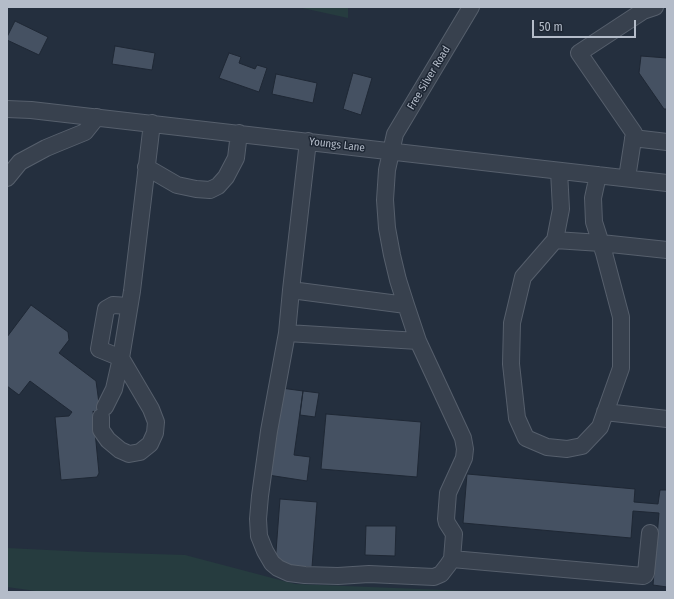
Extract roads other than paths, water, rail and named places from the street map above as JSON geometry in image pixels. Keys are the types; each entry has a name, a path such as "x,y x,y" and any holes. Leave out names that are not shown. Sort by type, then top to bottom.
{"street":[{"name":"Free Silver Road","path":"452,559 454,534 446,519 448,493 464,458 465,449 463,438 418,341 406,305 392,255 387,228 385,200 387,170 395,134 471,7"},
{"path":"627,178 634,133 579,53 643,11 655,7"},
{"name":"Youngs Lane","path":"7,109 31,110 152,123 667,183"},
{"path":"7,178 20,162 46,148 84,132 97,117"},
{"path":"129,306 113,305 106,309 99,349 121,358 151,409 156,422 150,444 140,452 129,454 120,450 108,440 101,430 103,412 114,390 121,358 129,306 152,123"},
{"path":"146,167 177,185 210,190 218,186 226,177 236,158 239,133"},
{"path":"633,138 667,142"},
{"path":"308,141 286,333 269,431 258,519 259,536 272,563 278,568 289,573 305,575 338,576 369,574 434,577 441,574 452,559 643,576 646,573 650,533"},
{"path":"559,171 561,209 555,240 523,278 512,323 511,364 517,418 526,438 548,447 567,449 582,446 600,427 621,368 621,317 594,222 593,198 598,175"},
{"path":"555,240 667,250"},
{"path":"291,290 406,305"},
{"path":"286,333 418,341"},
{"path":"605,412 667,419"}]}
